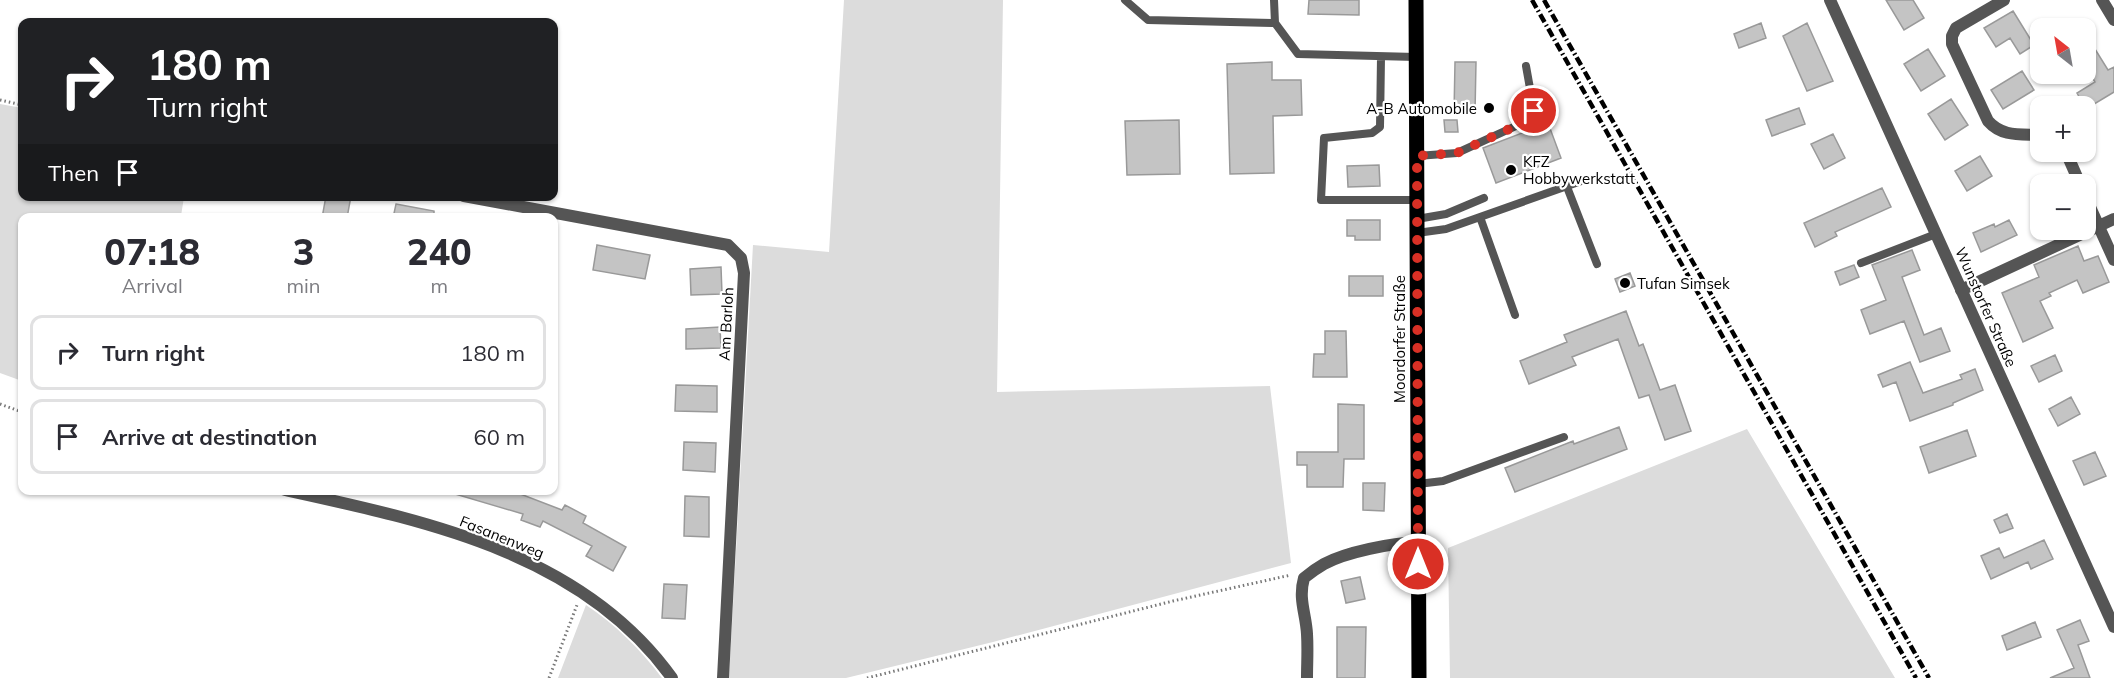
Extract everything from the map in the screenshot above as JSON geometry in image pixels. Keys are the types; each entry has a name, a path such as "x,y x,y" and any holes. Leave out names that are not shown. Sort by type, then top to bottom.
{"main road":[{"name":"Moordorfer Straße","path":"1416,0 1419,678"}],"street":[{"name":"Wunstorfer Straße","path":"1830,0 2114,627"},
{"path":"2004,0 1956,28 1952,36 1952,44 1988,122 2002,134 2030,135"},
{"path":"2102,0 2114,20"},
{"name":"Am Barloh","path":"491,201 556,213"},
{"name":"Am Barloh","path":"558,213 728,245 741,258 744,273 723,678"},
{"path":"1962,290 2114,219"},
{"path":"2096,221 2114,260"},
{"name":"Fasanenweg","path":"333,496 486,543 562,579 612,612 657,656 672,678"},
{"path":"1307,678 1307,633 1300,588 1304,578 1325,563 1403,542 1418,542"}],"lane":[{"path":"1125,0 1148,20 1275,23"},
{"path":"1274,0 1275,23 1298,54 1416,57"},
{"path":"1381,57 1380,127 1372,133 1324,138 1321,200 1417,200"},
{"path":"1417,156 1457,153 1531,119 1534,111 1526,66"},
{"path":"1417,226 1446,229 1587,179"},
{"path":"1567,186 1597,264"},
{"path":"1417,226 1484,198"},
{"path":"1480,217 1515,315"},
{"path":"1861,264 1936,234"},
{"path":"1418,484 1443,481 1564,437"}],"path":[{"path":"0,100 18,104"},
{"path":"0,404 18,411"},
{"path":"867,678 1173,601 1293,574 1304,578"},
{"path":"549,678 582,592"}],"shaded area":[{"path":"844,0 1003,0 997,392 1270,386 1291,563 993,642 846,678 729,678 753,245 829,252"},
{"path":"0,104 18,107 18,201 183,201 181,213 18,213 18,380 0,373"},
{"path":"1747,429 1895,678 1450,678 1448,548"},
{"path":"586,605 627,638 662,678 558,678"}],"building":[{"path":"1309,0 1359,0 1359,15 1308,14"},
{"path":"1886,0 1913,0 1924,18 1904,30"},
{"path":"2013,11 2030,39 2030,48 2020,54 2010,38 1996,47 1984,28"},
{"path":"1761,23 1766,38 1739,48 1734,34"},
{"path":"1807,23 1833,81 1807,91 1783,36"},
{"path":"1928,49 1945,76 1921,91 1904,64"},
{"path":"2096,51 2108,70 2114,67 2114,92 2096,103 2096,96 2079,96 2077,93 2092,84 2096,84"},
{"path":"1272,62 1272,80 1301,80 1302,115 1273,116 1274,173 1230,174 1227,64"},
{"path":"1455,62 1476,62 1475,113 1454,113"},
{"path":"2022,71 2034,90 2003,109 1991,90"},
{"path":"1951,99 1968,125 1945,140 1928,114"},
{"path":"1799,108 1805,124 1772,136 1766,120"},
{"path":"1179,120 1180,174 1127,175 1125,121"},
{"path":"1444,120 1457,120 1458,132 1445,132"},
{"path":"1548,123 1561,158 1496,183 1483,148"},
{"path":"1833,134 1845,158 1824,169 1811,144"},
{"path":"1980,156 1992,176 1967,191 1955,171"},
{"path":"1379,165 1380,186 1348,187 1347,166"},
{"path":"1882,188 1891,207 1835,232 1837,236 1815,247 1804,223"},
{"path":"325,201 350,201 348,213 323,213"},
{"path":"396,204 434,211 434,213 394,213"},
{"path":"1347,220 1380,220 1380,240 1355,240 1355,236 1347,236"},
{"path":"2009,220 2017,235 1981,252 1973,233 1994,224 1995,227"},
{"path":"597,245 650,255 645,279 593,270"},
{"path":"2078,246 2084,261 2098,256 2109,282 2083,293 2077,280 2049,293 2051,296 2040,301 2053,328 2023,342 2002,293 2039,277 2034,265"},
{"path":"1912,250 1920,270 1902,277 1924,335 1941,328 1950,351 1920,362 1904,321 1870,334 1861,310 1886,300 1872,265"},
{"path":"1854,265 1859,277 1840,285 1835,272"},
{"path":"721,267 722,294 691,295 690,269"},
{"name":"Tufan Simsek","path":"1630,273 1635,286 1620,292 1615,279"},
{"path":"1349,276 1383,276 1383,296 1349,296"},
{"path":"1626,311 1639,346 1643,344 1660,390 1675,385 1691,431 1665,440 1649,395 1639,398 1618,339 1572,357 1576,365 1529,384 1520,361 1567,342 1564,335"},
{"path":"720,327 721,348 686,349 686,329"},
{"path":"1325,331 1346,331 1347,377 1313,377 1314,354 1325,354"},
{"path":"2055,355 2062,371 2039,382 2031,366"},
{"path":"1910,362 1923,393 1962,379 1960,375 1975,369 1983,390 1953,405 1910,421 1896,382 1883,387 1878,375"},
{"path":"676,385 717,386 717,412 675,411"},
{"path":"2071,397 2080,414 2058,426 2049,409"},
{"path":"1338,404 1364,405 1364,459 1344,459 1343,487 1307,487 1307,465 1297,465 1297,452 1338,452"},
{"path":"1619,427 1627,449 1515,492 1505,468 1573,441 1574,444"},
{"path":"1967,430 1976,456 1929,473 1920,447"},
{"path":"684,442 716,443 715,472 683,470"},
{"path":"2095,452 2106,476 2084,485 2073,461"},
{"path":"1363,483 1385,483 1384,511 1363,510"},
{"path":"458,495 523,495 562,510 565,505 586,516 583,523 626,547 613,571 586,556 592,546 543,521 540,527 521,520 523,514"},
{"path":"685,496 709,497 709,537 684,536"},
{"path":"2007,514 2013,528 2000,533 1994,520"},
{"path":"2044,540 2053,559 2031,569 2028,562 1991,579 1981,556 1999,548 2004,558"},
{"path":"1360,577 1365,599 1346,603 1341,581"},
{"path":"664,584 687,585 685,619 662,618"},
{"path":"2080,620 2089,641 2078,645 2090,678 2050,678 2074,668 2057,630"},
{"path":"2035,622 2041,637 2007,650 2002,636"},
{"path":"1337,627 1366,627 1365,678 1337,678"}],"railway":[{"path":"1532,0 1916,678"},
{"path":"1544,0 1929,678"}],"place":[{"name":"A-B Automobile","path":"1489,108"},
{"name":"KFZ Hobbywerkstatt","path":"1511,170"},
{"name":"Tufan Simsek","path":"1625,283"}],"route":[{"path":"1418,564 1417,156 1457,153 1531,119 1534,111"}]}
